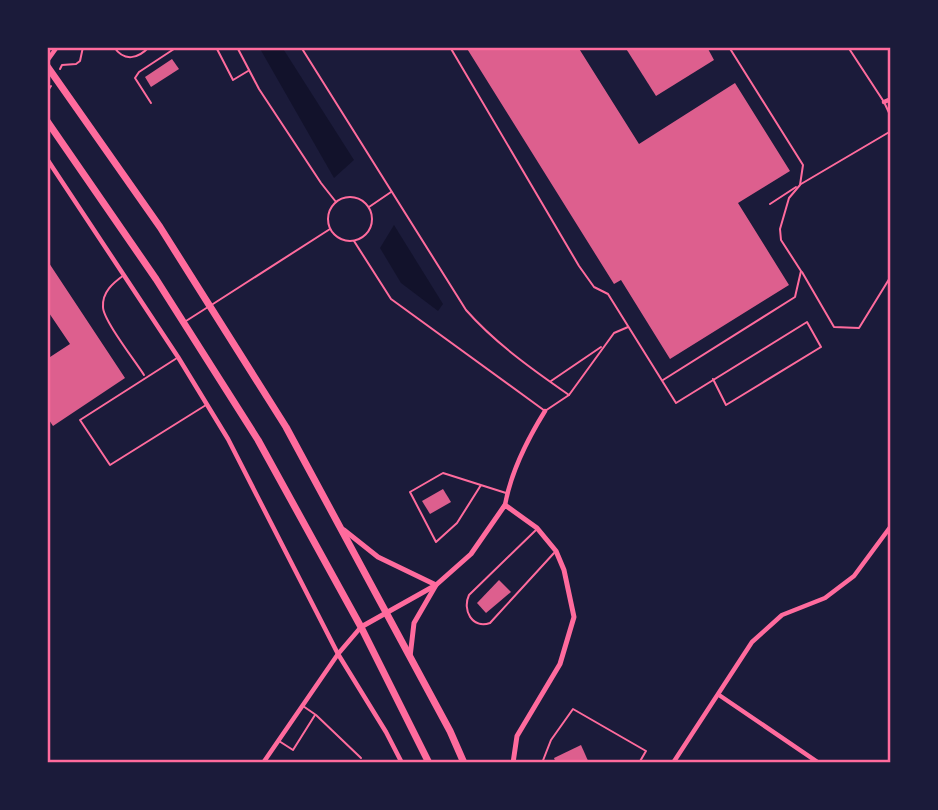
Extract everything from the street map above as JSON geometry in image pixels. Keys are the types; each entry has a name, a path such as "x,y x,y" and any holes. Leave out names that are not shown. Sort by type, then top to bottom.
{"main road":[{"path":"47,63 211,305 286,427 464,763"},
{"path":"47,121 156,279 258,440 361,627 429,763"}],"street":[{"path":"47,63 57,47"},
{"path":"884,102 891,99"},
{"path":"47,159 125,274 207,405 243,468 338,654 402,763"},
{"path":"263,763 338,654 361,627 436,585 471,554 505,505 527,439 545,411"},
{"path":"505,505 537,528 556,551 564,570 574,617 560,664 517,736 513,763"},
{"path":"673,763 752,642 782,615 824,598 854,576 891,526"},
{"path":"340,527 378,556 436,585"},
{"path":"410,657 414,623 436,585"},
{"path":"719,695 819,763"}],"lane":[{"path":"114,47 119,54 128,58 138,57 149,47"},
{"path":"151,103 135,78 139,72 177,47"},
{"path":"216,47 233,80 248,71"},
{"path":"237,47 248,71 321,184 336,202"},
{"path":"300,47 466,310 481,327 569,395"},
{"path":"450,47 579,266 594,287 608,294 676,402 713,379 807,322 821,347 726,405 713,379"},
{"path":"729,47 803,165 800,185 789,198 780,229 781,240 834,327 859,328 891,276"},
{"path":"848,47 891,117"},
{"path":"770,204 891,131"},
{"path":"368,207 392,192"},
{"path":"349,197 357,198 368,207 371,214 370,228 360,238 354,241 340,239 330,229 328,215 336,202 349,197"},
{"path":"184,322 330,229"},
{"path":"354,241 391,299 545,411 569,395 604,344 614,333 628,327"},
{"path":"662,380 795,297 801,271"},
{"path":"125,274 110,285 103,305 104,313 145,377"},
{"path":"550,382 604,344"},
{"path":"178,357 80,420 110,465 207,405"},
{"path":"481,485 457,523 436,542 410,492 443,473 507,493"},
{"path":"537,528 469,595 466,602 469,616 483,625 490,622 556,551"},
{"path":"302,705 361,758"},
{"path":"542,763 551,740 573,709 646,751 639,763"},
{"path":"278,740 293,750 316,715"}],"path":[{"path":"47,92 62,65 80,61 83,47"}],"shaded area":[{"path":"259,47 282,47 354,160 334,178"},
{"path":"394,225 443,304 438,311 401,283 380,248"}],"building":[{"path":"466,47 578,47 639,144 735,83 790,171 738,203 789,285 670,359 621,280 614,284"},
{"path":"625,47 707,47 714,60 656,96"},
{"path":"172,59 179,69 151,87 145,77"},
{"path":"47,260 125,378 53,426 47,417 47,359 70,344 47,310"},
{"path":"443,489 451,502 430,514 422,501"},
{"path":"499,580 511,592 486,613 477,603"},
{"path":"581,745 589,763 556,763 554,758"}]}
